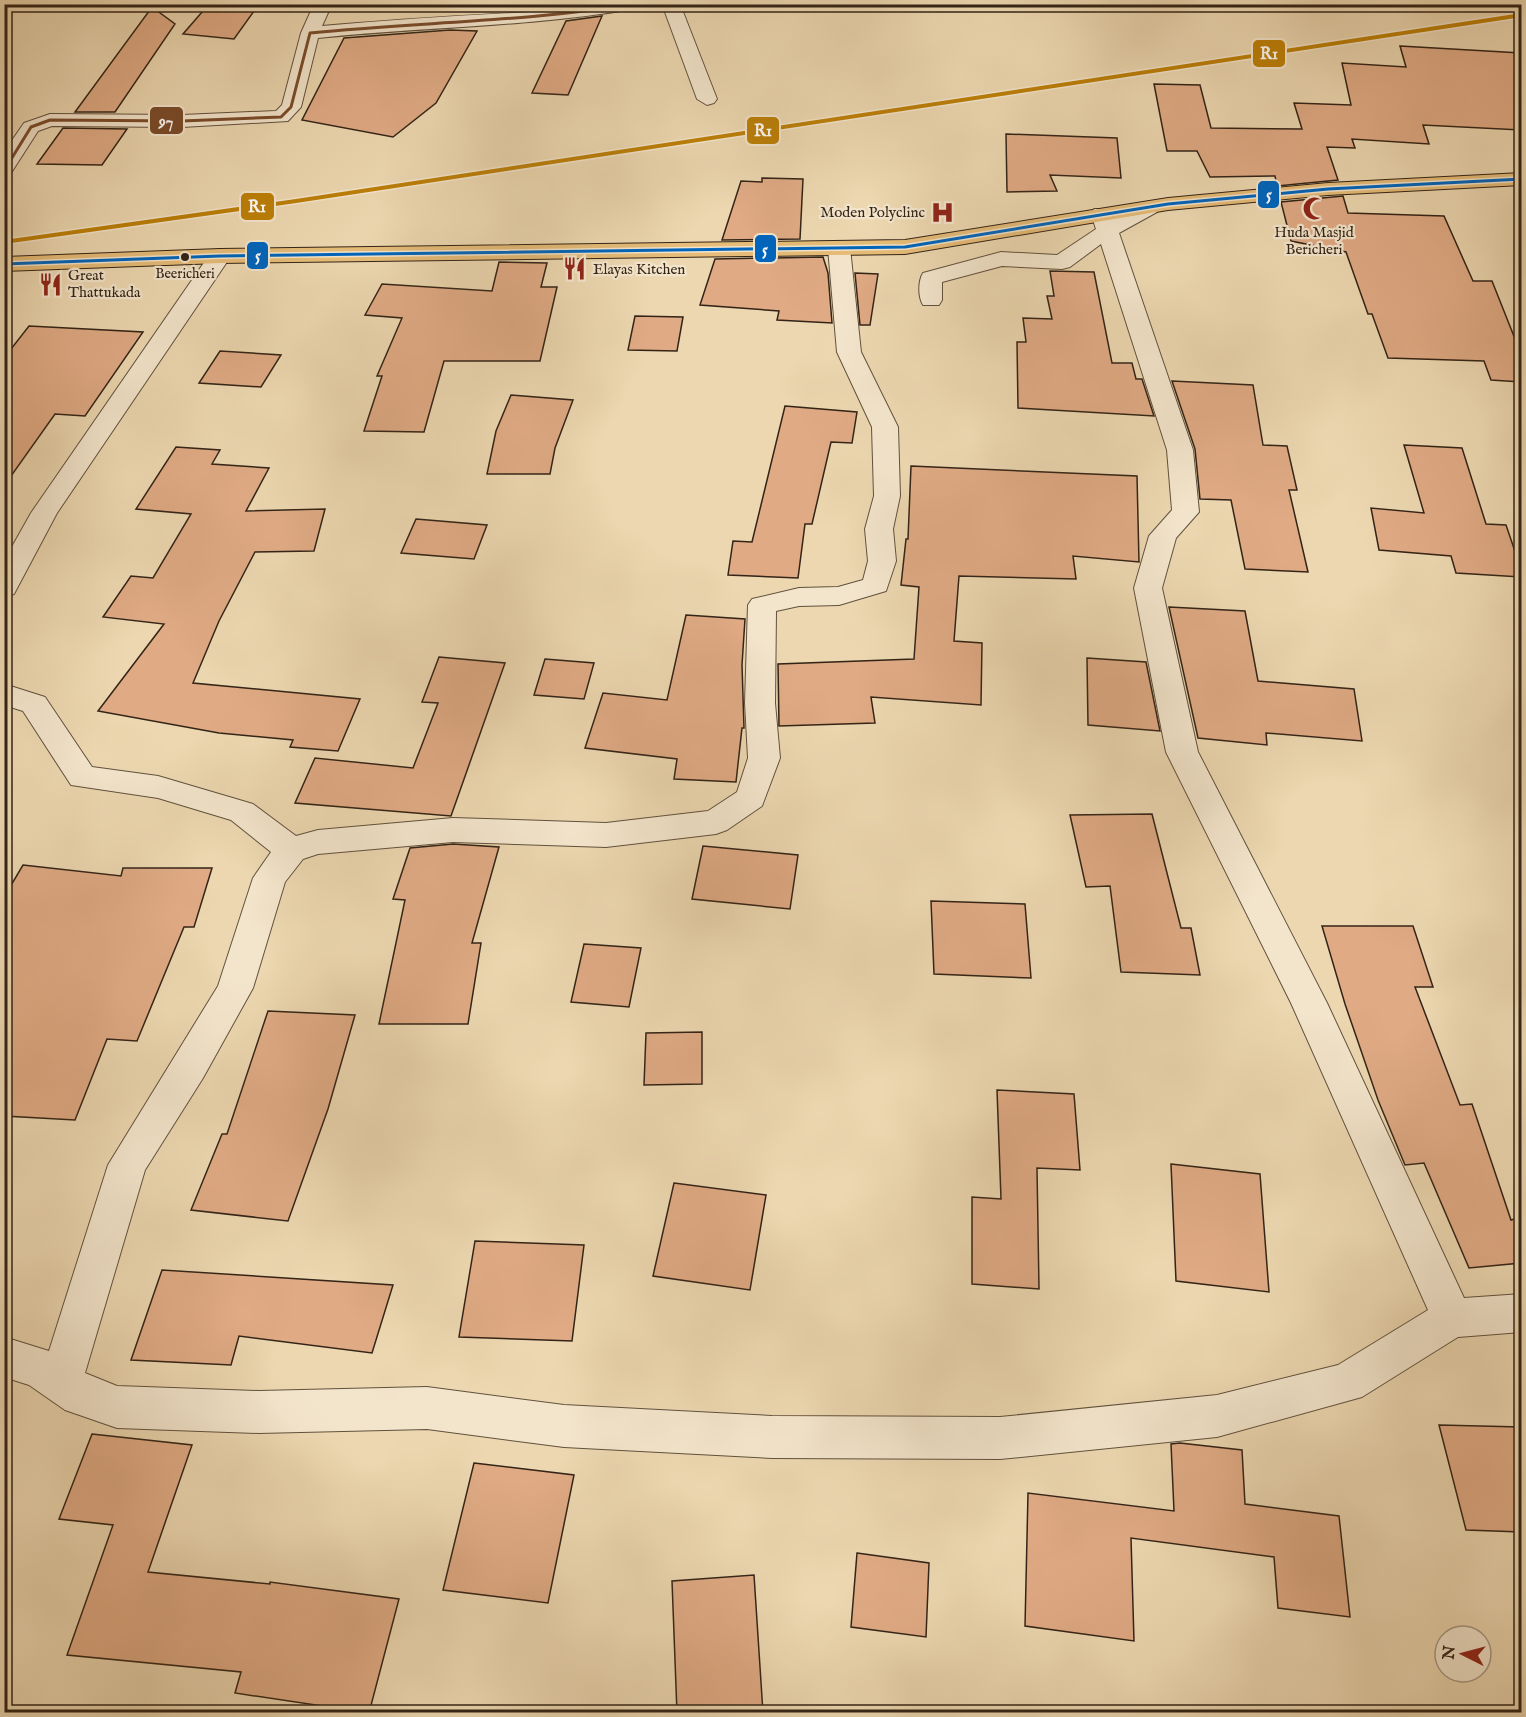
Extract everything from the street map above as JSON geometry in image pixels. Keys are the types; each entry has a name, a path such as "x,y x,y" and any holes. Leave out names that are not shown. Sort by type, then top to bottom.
{"main road":[{"path":"1149,207 1328,189 1521,179"},
{"path":"4,264 220,256 905,247 1105,223"}],"street":[{"path":"4,170 31,127 50,120 182,121 281,117 291,107 310,33 323,4"},
{"path":"310,33 397,24 567,15 633,4"},
{"path":"671,4 707,99"},
{"path":"931,300 931,278 1001,259 1062,262 1105,223 1149,207"},
{"path":"1105,223 1180,450 1186,512 1163,536 1148,588 1182,752 1309,1004 1452,1318"},
{"path":"61,1382 127,1165 190,1067 235,988 270,878 291,850 318,842 453,830 606,835 716,822 751,798 764,759 760,703 762,605 799,597 839,596 876,585 882,561 879,529 887,496 885,427 849,352 839,248"},
{"path":"4,588 44,513 220,256"},
{"path":"4,694 34,704 82,777 158,787 242,812 291,850"},
{"path":"4,1357 41,1368 80,1395 117,1407 259,1412 427,1408 564,1426 772,1437 1000,1438 1217,1416 1347,1383 1452,1318 1521,1313"}],"building":[{"path":"209,4 259,4 234,39 183,34"},
{"path":"152,7 175,24 115,112 75,112"},
{"path":"602,16 568,95 532,93 566,21"},
{"path":"450,30 477,31 436,103 393,137 302,120 344,38"},
{"path":"1400,46 1521,53 1521,130 1423,125 1429,144 1352,139 1355,148 1327,147 1338,180 1277,186 1275,176 1210,177 1197,151 1167,151 1154,84 1200,85 1211,128 1302,129 1294,103 1351,105 1342,63 1406,67"},
{"path":"63,128 127,129 102,165 37,164"},
{"path":"1006,134 1117,138 1121,178 1050,175 1057,191 1007,192"},
{"path":"762,178 803,179 800,239 722,240 741,181 762,182"},
{"path":"1343,196 1348,213 1444,216 1473,281 1492,281 1521,354 1521,382 1491,380 1484,361 1388,358 1372,314 1368,314 1346,252 1291,241 1281,202"},
{"path":"823,257 828,273 832,323 777,320 779,311 700,305 715,259"},
{"path":"499,262 547,263 541,287 557,287 540,361 444,361 424,432 364,431 382,376 377,376 402,318 365,315 382,284 492,291"},
{"path":"1050,271 1094,272 1112,363 1132,363 1136,379 1142,379 1154,416 1018,408 1017,342 1026,342 1023,318 1052,319 1047,296 1054,296"},
{"path":"855,273 878,274 870,325 860,325"},
{"path":"635,316 683,317 677,351 628,350"},
{"path":"29,326 143,332 85,416 55,414 4,486 4,358"},
{"path":"220,351 281,355 261,387 199,383"},
{"path":"1172,381 1253,385 1263,445 1287,446 1297,490 1289,490 1308,572 1245,569 1231,500 1200,499 1195,449"},
{"path":"511,395 573,400 555,448 550,474 487,474 496,431"},
{"path":"785,406 857,412 852,443 831,442 812,524 805,524 798,578 728,575 733,541 752,542"},
{"path":"1404,445 1462,448 1486,524 1506,525 1521,569 1521,577 1456,573 1451,556 1379,550 1371,508 1424,513"},
{"path":"176,447 220,450 212,464 269,468 246,511 325,509 314,551 255,552 219,621 193,683 360,699 338,751 290,747 293,740 219,733 98,711 164,624 103,617 131,576 153,578 191,514 136,509"},
{"path":"911,466 1137,476 1139,562 1073,556 1076,579 959,576 954,641 982,643 981,705 871,697 875,723 779,726 778,664 914,659 919,587 901,585 906,539 908,539"},
{"path":"416,519 487,525 474,559 401,553"},
{"path":"1169,607 1245,611 1258,681 1354,689 1362,741 1266,733 1267,745 1198,738"},
{"path":"686,615 745,619 742,665 744,728 742,728 736,782 674,779 677,759 585,748 603,693 667,700"},
{"path":"439,657 505,663 451,816 295,803 315,758 413,768 438,703 422,702"},
{"path":"1087,658 1146,662 1160,731 1088,725"},
{"path":"545,659 594,663 584,699 534,695"},
{"path":"1152,814 1181,928 1191,928 1200,975 1121,972 1110,886 1086,887 1070,815"},
{"path":"453,844 499,847 472,943 481,943 468,1024 379,1024 405,900 393,899 410,848"},
{"path":"703,846 798,855 790,909 692,899"},
{"path":"23,865 121,876 123,868 212,868 194,927 184,927 137,1041 107,1039 75,1120 4,1116 4,897"},
{"path":"931,901 1025,904 1031,978 934,974"},
{"path":"1322,926 1413,926 1433,987 1415,987 1460,1105 1472,1104 1511,1220 1521,1217 1521,1263 1469,1268 1424,1163 1405,1165 1378,1100 1345,1004"},
{"path":"584,944 641,948 629,1007 571,1002"},
{"path":"268,1011 355,1015 328,1109 288,1221 191,1210 222,1134 227,1134"},
{"path":"702,1032 702,1084 644,1085 646,1033"},
{"path":"997,1090 1074,1094 1080,1170 1037,1168 1039,1289 972,1284 972,1197 1001,1199"},
{"path":"1171,1164 1260,1174 1269,1292 1176,1281"},
{"path":"674,1183 766,1195 750,1290 653,1276"},
{"path":"475,1241 584,1245 572,1341 459,1337"},
{"path":"162,1270 393,1285 372,1353 239,1336 231,1365 131,1360"},
{"path":"1439,1425 1521,1427 1521,1532 1466,1530"},
{"path":"92,1434 192,1445 148,1572 270,1584 270,1582 399,1599 369,1713 235,1693 241,1672 67,1655 113,1525 59,1519"},
{"path":"1171,1444 1242,1450 1245,1504 1339,1516 1350,1617 1278,1608 1274,1557 1131,1538 1134,1641 1025,1626 1028,1493 1174,1511"},
{"path":"474,1463 574,1475 548,1603 443,1590"},
{"path":"857,1553 929,1563 926,1637 851,1627"},
{"path":"754,1575 763,1713 677,1713 672,1581"}],"transit line":[{"name":"97","path":"10,161 31,127 50,120 182,121 281,117 291,107 310,33 397,24 568,15 633,4"},
{"name":"R1","path":"4,242 296,201 1522,15"},
{"name":"5","path":"4,264 220,256 905,247 1168,204 1328,189 1522,179"}],"place":[{"name":"Huda Masjid Bericheri","path":"1314,208"},
{"name":"Moden Polyclinc","path":"943,212"},
{"name":"Beericheri","path":"185,257"},
{"name":"Elayas Kitchen","path":"575,269"},
{"name":"Great Thattukada","path":"50,284"}]}
